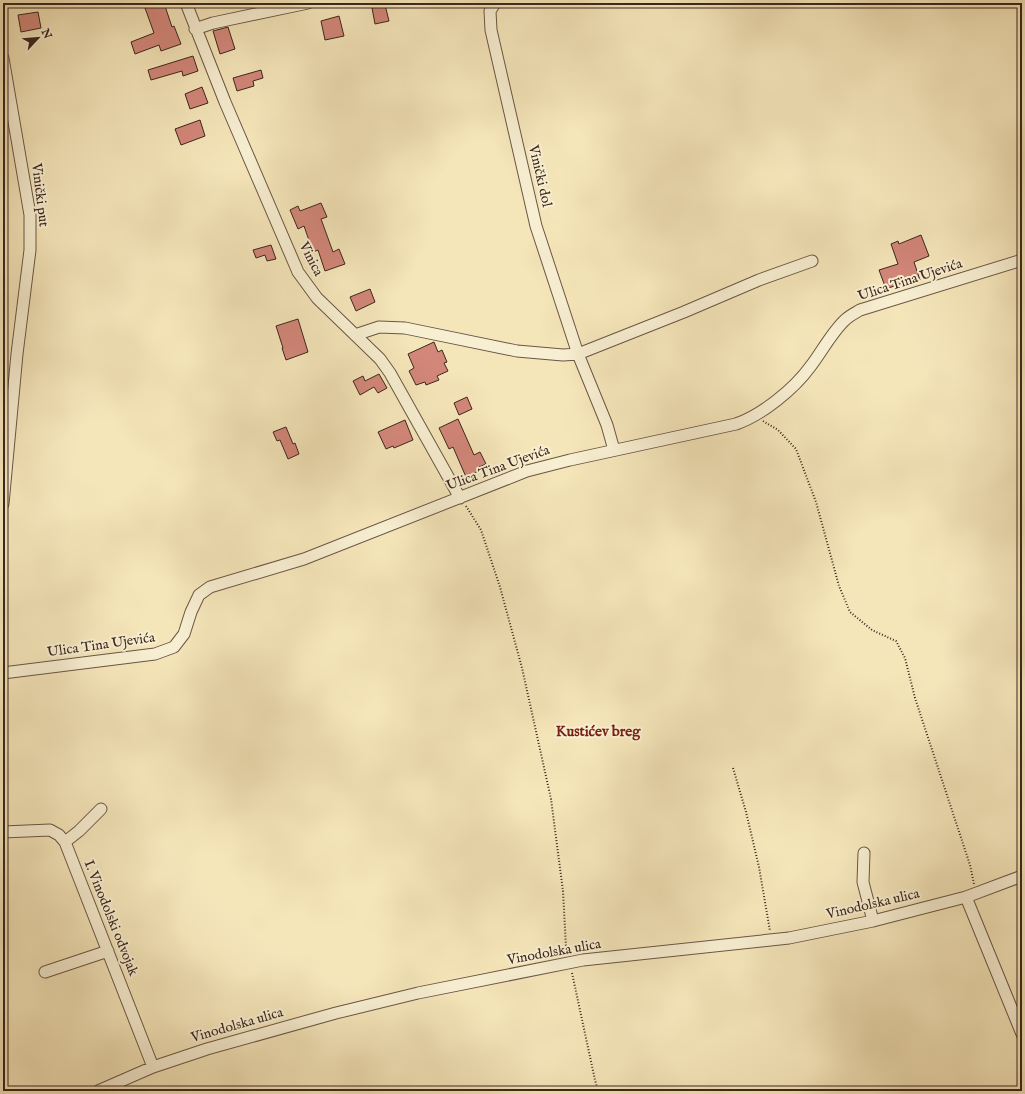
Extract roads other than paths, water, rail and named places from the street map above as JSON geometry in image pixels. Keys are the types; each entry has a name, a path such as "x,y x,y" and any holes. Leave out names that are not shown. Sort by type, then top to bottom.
{"street":[{"name":"Vinica","path":"186,3 195,29 298,272 316,298 380,359 390,373 460,498"},
{"path":"195,29 213,23 308,3"},
{"name":"Vinički dol","path":"495,3 490,11 491,30 536,226 578,354 607,425 614,450"},
{"name":"Vinički put","path":"3,58 30,215 30,250 17,354 3,504"},
{"name":"Ulica Tina Ujevića","path":"3,673 156,654 174,648 184,634 191,612 199,595 210,587 304,559 527,471 614,450 736,424 747,420 774,402 795,384 810,368 845,320 860,310 1022,260"},
{"path":"355,335 379,327 405,328 517,351 563,355 578,354 760,280 812,261"},
{"path":"3,832 50,830 59,835 65,842 79,832 101,809"},
{"name":"I. Vinodolski odvojak","path":"65,842 153,1067"},
{"path":"864,853 863,882 873,921"},
{"name":"Vinodolska ulica","path":"98,1091 153,1067 207,1049 336,1013 418,993 570,962 789,938 873,921 971,895 1022,876"},
{"path":"971,895 1022,1034"},
{"path":"44,972 108,951"}],"district":[{"name":"Kustićev breg","path":"598,731"}]}
